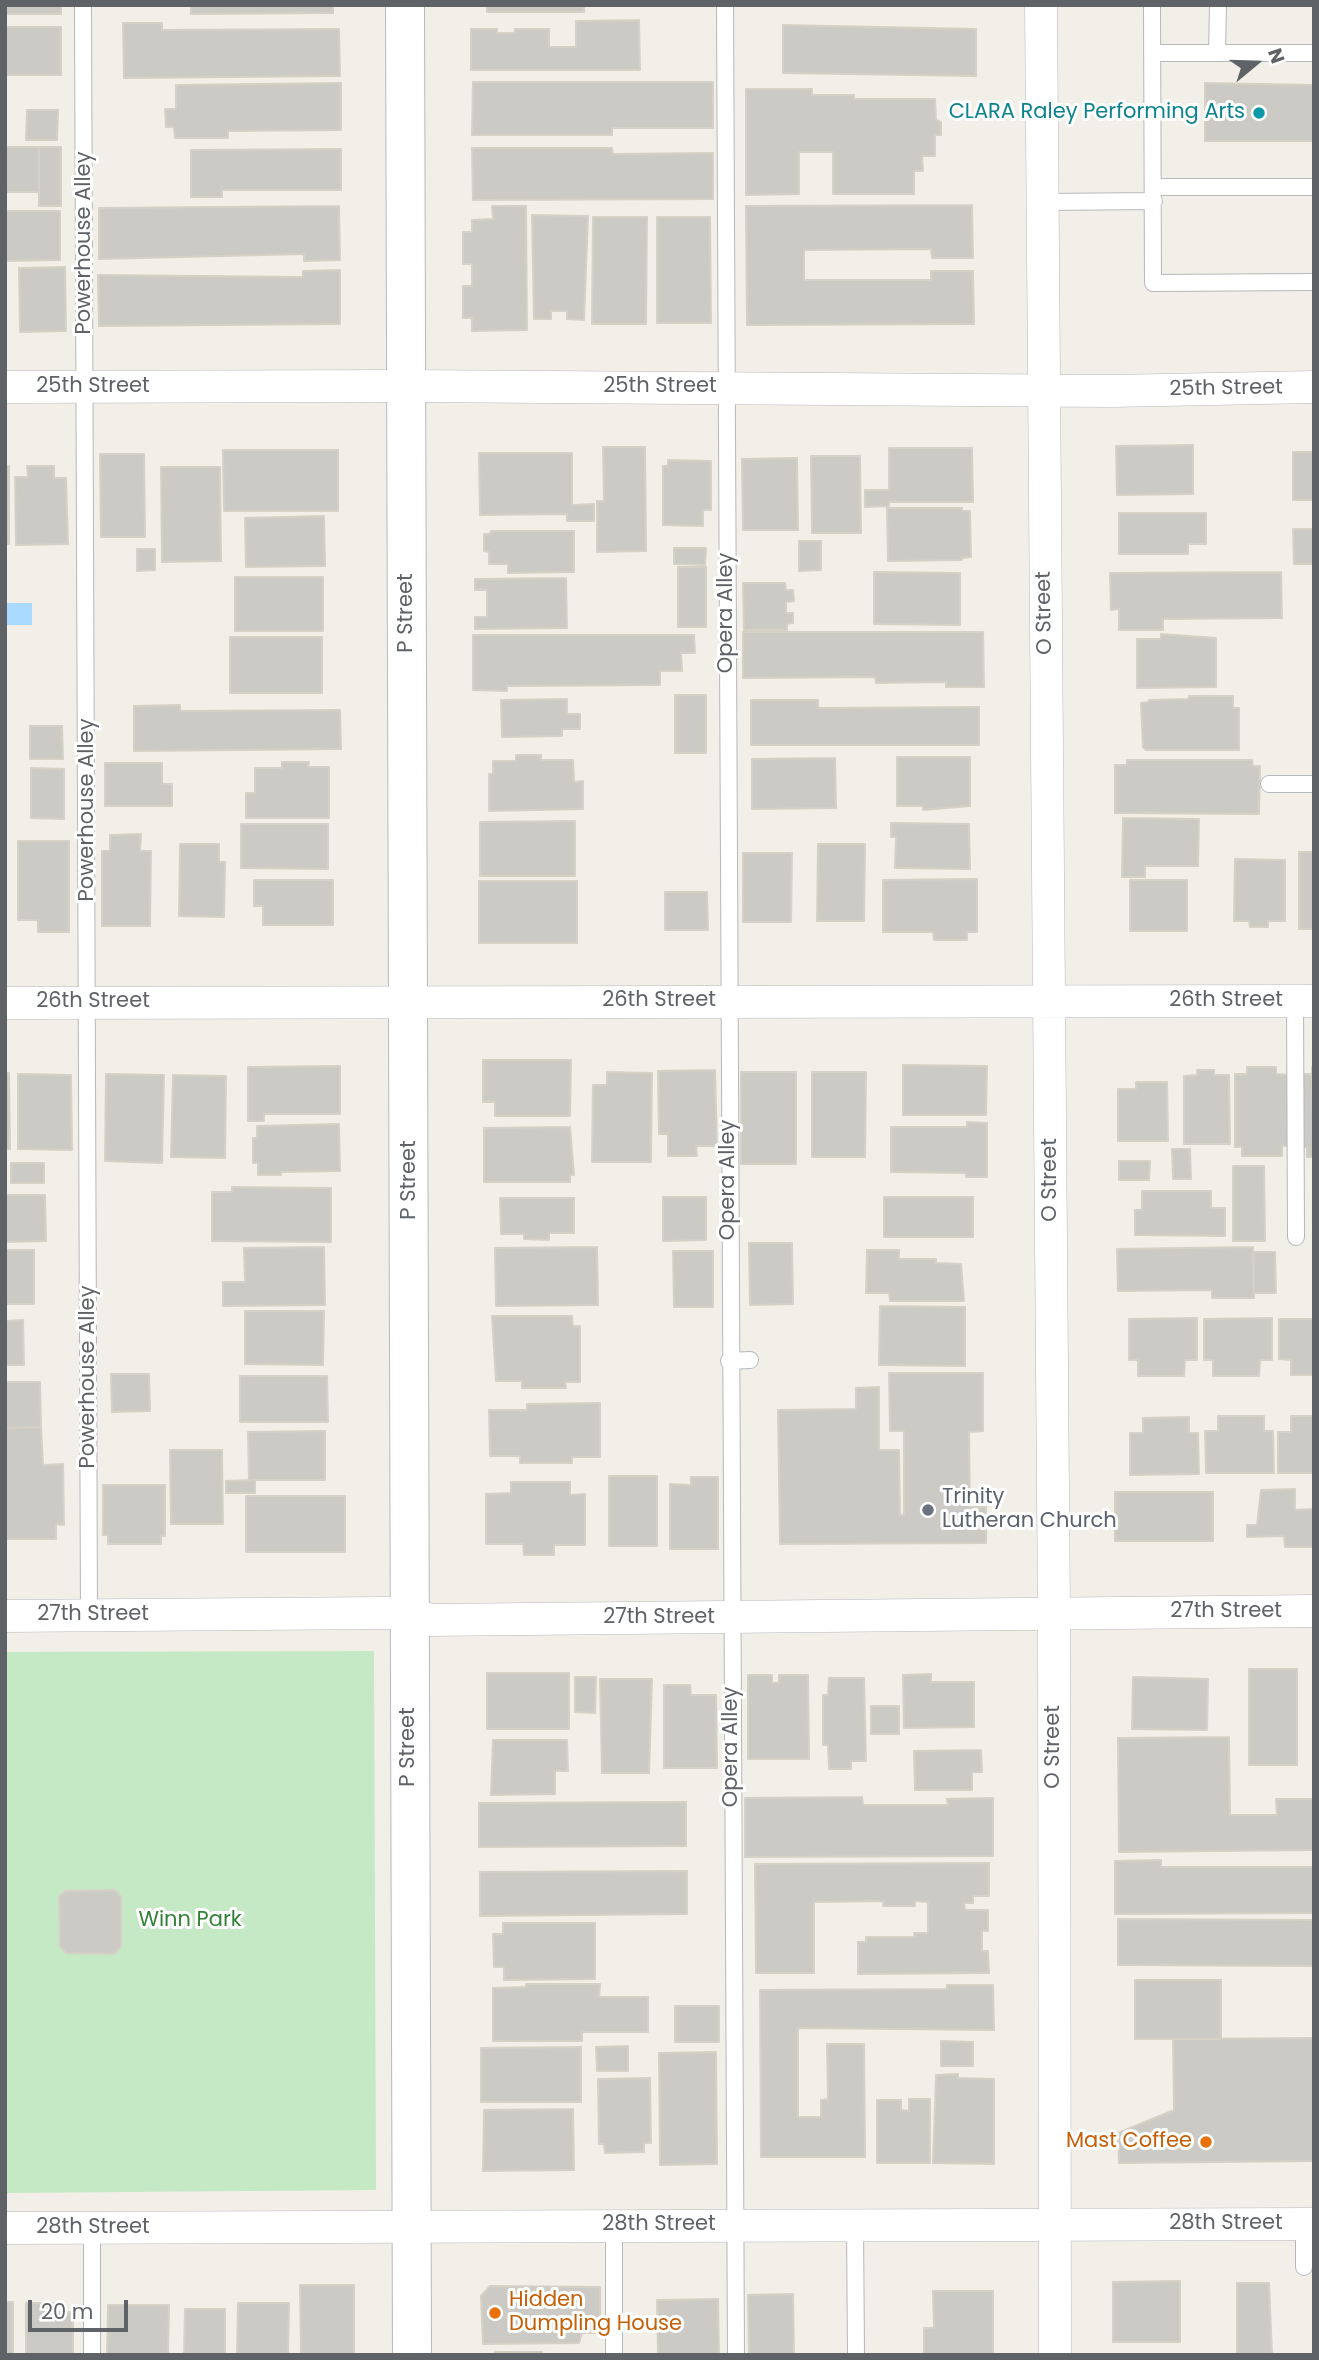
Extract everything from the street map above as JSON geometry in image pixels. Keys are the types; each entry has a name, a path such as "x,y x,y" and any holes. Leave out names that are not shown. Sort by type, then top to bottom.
{"main road":[{"name":"P Street","path":"405,5 412,2355"}],"street":[{"name":"O Street","path":"1041,5 1054,1614 1055,2355"},
{"name":"25th Street","path":"5,387 727,387 1112,391 1314,387"},
{"name":"26th Street","path":"5,1003 1304,1001"},
{"name":"27th Street","path":"5,1616 409,1613 430,1620 1314,1611"},
{"name":"28th Street","path":"5,2228 1309,2224"}],"lane":[{"name":"Powerhouse Alley","path":"83,5 89,1002 89,1615"},
{"name":"Opera Alley","path":"725,5 729,1361 736,2355"},
{"path":"1152,5 1153,283 1314,282"},
{"path":"1217,5 1217,53"},
{"path":"1152,53 1314,53"},
{"path":"1042,202 1314,187"},
{"path":"1269,784 1314,784"},
{"path":"1296,1237 1304,1001"},
{"path":"729,1361 750,1360"},
{"path":"1304,2267 1309,2224"},
{"path":"614,2225 614,2355"},
{"path":"855,2225 856,2355"},
{"path":"92,2228 92,2355"}],"green space":[{"name":"Winn Park","path":"374,1651 376,2190 5,2193 5,1652"}],"water":[{"path":"5,603 32,603 32,625 5,625"}],"building":[{"path":"5,5 61,5 61,14 5,14"},
{"path":"191,5 333,5 333,13 191,14"},
{"path":"487,5 584,5 584,12 487,12"},
{"path":"639,20 640,70 471,70 471,29 497,29 497,33 515,33 515,29 549,29 549,47 576,47 576,21"},
{"path":"123,23 162,23 162,30 339,29 340,76 124,78"},
{"path":"783,25 976,29 976,76 783,73"},
{"path":"5,27 61,27 61,75 5,75"},
{"path":"473,82 713,82 713,128 612,128 612,135 472,135"},
{"path":"341,83 341,130 228,131 228,138 175,138 174,127 166,127 165,109 176,109 176,85"},
{"name":"CLARA Raley Performing Arts","path":"1205,83 1314,85 1314,141 1205,141"},
{"path":"746,89 812,89 812,95 854,95 854,99 935,99 936,120 941,122 941,135 935,135 935,156 922,156 923,171 914,171 914,194 833,194 833,152 799,152 799,194 746,195"},
{"path":"27,110 58,110 57,140 26,140"},
{"path":"5,147 39,147 39,192 5,192"},
{"path":"39,147 61,147 61,206 39,206"},
{"path":"472,148 612,148 613,154 713,153 713,199 473,200"},
{"path":"341,149 341,190 222,190 222,197 191,197 191,150"},
{"path":"972,205 973,258 932,258 931,249 804,250 804,280 931,280 931,271 973,271 974,324 747,325 746,206"},
{"path":"339,206 340,260 304,261 304,254 99,259 99,208"},
{"path":"492,206 526,206 527,330 472,331 472,318 463,318 463,286 472,286 472,264 463,264 463,232 472,232 472,220 493,219"},
{"path":"5,211 60,211 60,260 5,261"},
{"path":"532,215 588,216 584,320 567,319 567,311 551,311 551,319 534,319"},
{"path":"593,217 647,217 646,324 592,324"},
{"path":"657,217 710,217 711,323 657,323"},
{"path":"65,267 66,331 20,332 19,268"},
{"path":"340,270 340,324 99,326 98,275 303,277 303,271"},
{"path":"1193,445 1193,494 1117,495 1116,446"},
{"path":"603,447 645,447 646,551 597,552 597,501 604,501"},
{"path":"889,448 972,448 973,502 889,502 889,506 865,507 865,490 889,490"},
{"path":"223,450 338,450 338,511 224,511"},
{"path":"1293,452 1314,452 1314,500 1293,500"},
{"path":"479,453 572,453 572,505 594,504 594,521 567,521 567,514 480,515"},
{"path":"100,454 144,454 145,537 101,537"},
{"path":"811,456 860,456 861,533 812,533"},
{"path":"797,458 798,530 743,530 742,459"},
{"path":"668,460 711,461 711,510 703,510 703,526 663,525 663,466 668,466"},
{"path":"5,466 9,466 9,544 5,544"},
{"path":"27,466 54,466 54,478 66,478 68,544 16,545 15,477 28,477"},
{"path":"161,467 220,467 221,561 162,562"},
{"path":"887,508 962,508 962,511 970,511 971,557 962,560 888,561"},
{"path":"1119,513 1206,513 1206,544 1188,544 1188,554 1119,554"},
{"path":"324,516 325,566 246,567 245,518"},
{"path":"1293,529 1314,529 1314,564 1294,564"},
{"path":"491,531 574,531 574,572 508,573 508,564 489,564 489,552 484,551 484,534 490,534"},
{"path":"799,541 821,541 821,570 799,571"},
{"path":"674,548 706,548 705,565 674,564"},
{"path":"137,549 155,549 155,570 137,571"},
{"path":"678,567 706,567 706,627 678,627"},
{"path":"874,572 960,573 960,625 874,624"},
{"path":"1281,572 1282,618 1163,619 1163,630 1119,630 1119,609 1111,610 1110,573"},
{"path":"235,577 323,577 323,631 235,631"},
{"path":"566,578 567,628 475,629 475,617 487,617 487,590 475,590 475,579"},
{"path":"743,583 785,583 786,590 793,590 794,601 786,602 786,613 793,613 793,623 787,624 787,630 744,630"},
{"path":"743,632 983,632 984,687 946,687 946,682 876,683 875,677 743,678"},
{"path":"1161,634 1216,638 1216,687 1137,688 1137,639 1161,639"},
{"path":"473,635 694,635 695,653 681,653 682,671 660,671 660,685 507,686 507,691 473,690"},
{"path":"230,637 322,637 322,693 230,693"},
{"path":"675,695 706,695 706,753 675,753"},
{"path":"1189,696 1233,696 1233,708 1239,708 1239,750 1146,750 1143,747 1141,703 1149,700 1188,699"},
{"path":"567,699 567,714 580,714 580,729 562,729 562,736 502,737 501,700"},
{"path":"751,700 818,700 818,708 979,707 979,745 751,745"},
{"path":"180,705 180,711 340,710 341,749 134,751 134,706"},
{"path":"30,726 62,726 63,759 30,759"},
{"path":"516,755 541,755 541,760 573,760 574,782 583,781 583,809 489,811 489,774 493,774 493,761 516,761"},
{"path":"897,757 970,757 970,806 923,810 923,806 897,806"},
{"path":"835,758 836,808 752,809 752,759"},
{"path":"1127,760 1252,760 1253,766 1260,766 1259,814 1115,813 1115,765 1127,765"},
{"path":"282,762 309,762 308,767 329,767 329,818 246,818 246,793 255,793 255,768 282,768"},
{"path":"105,763 162,763 162,784 172,784 172,806 105,806"},
{"path":"31,768 64,769 64,819 31,818"},
{"path":"1123,818 1199,819 1198,866 1145,866 1145,877 1122,877"},
{"path":"575,821 575,876 480,876 480,822"},
{"path":"891,823 969,824 970,869 895,868 896,837 891,837"},
{"path":"241,824 328,824 328,869 241,868"},
{"path":"141,834 140,851 151,851 150,926 102,926 102,851 110,851 110,835"},
{"path":"18,841 69,841 69,932 38,932 38,920 18,920"},
{"path":"180,844 219,844 219,862 225,862 224,917 179,916"},
{"path":"818,844 865,844 864,921 817,921"},
{"path":"1299,852 1314,852 1314,929 1299,929"},
{"path":"743,853 792,853 791,922 743,922"},
{"path":"1235,859 1285,860 1285,921 1268,921 1268,927 1250,927 1249,921 1234,921"},
{"path":"977,879 977,932 967,932 967,940 934,940 933,932 883,932 883,880"},
{"path":"254,880 333,880 333,925 263,925 263,906 254,906"},
{"path":"1130,880 1187,880 1187,931 1130,931"},
{"path":"479,881 577,881 577,943 479,943"},
{"path":"665,892 707,892 708,930 665,930"},
{"path":"483,1060 571,1060 570,1116 495,1116 495,1102 483,1102"},
{"path":"903,1065 987,1066 986,1115 903,1115"},
{"path":"340,1066 340,1114 264,1114 264,1121 248,1121 248,1067"},
{"path":"1247,1067 1276,1067 1276,1074 1290,1075 1290,1146 1282,1146 1282,1156 1242,1156 1242,1147 1235,1147 1235,1074 1247,1074"},
{"path":"1312,1067 1314,1157 1307,1157 1307,1147 1300,1148 1300,1074 1312,1074"},
{"path":"715,1070 717,1146 696,1146 697,1156 668,1156 668,1134 659,1134 658,1071"},
{"path":"1197,1070 1214,1070 1214,1075 1229,1075 1230,1144 1184,1144 1184,1076 1197,1075"},
{"path":"607,1072 652,1073 651,1162 592,1162 593,1085 607,1085"},
{"path":"741,1072 796,1072 796,1164 741,1164"},
{"path":"812,1072 866,1072 865,1157 812,1157"},
{"path":"5,1073 9,1073 10,1149 5,1149"},
{"path":"18,1074 71,1075 72,1150 18,1149"},
{"path":"106,1074 164,1075 162,1163 105,1161"},
{"path":"173,1075 226,1076 225,1158 171,1157"},
{"path":"1136,1082 1167,1082 1168,1141 1118,1141 1118,1089 1136,1089"},
{"path":"967,1122 987,1123 987,1177 966,1177 966,1173 891,1172 891,1127 967,1127"},
{"path":"339,1124 340,1171 258,1175 258,1163 253,1163 253,1138 257,1138 257,1126"},
{"path":"570,1127 574,1175 570,1175 570,1182 484,1182 484,1128"},
{"path":"1172,1149 1190,1149 1191,1179 1173,1179"},
{"path":"1119,1161 1150,1161 1149,1180 1119,1180"},
{"path":"11,1163 44,1163 44,1183 11,1183"},
{"path":"1233,1166 1264,1166 1265,1241 1233,1241"},
{"path":"232,1187 331,1188 331,1242 212,1241 212,1192 232,1192"},
{"path":"1142,1191 1211,1191 1211,1208 1225,1208 1225,1236 1135,1235 1135,1210 1142,1210"},
{"path":"5,1195 45,1195 46,1241 5,1242"},
{"path":"663,1197 706,1197 706,1240 663,1241"},
{"path":"884,1197 973,1197 973,1237 884,1237"},
{"path":"500,1198 574,1198 574,1233 549,1233 549,1240 524,1239 524,1234 501,1234"},
{"path":"749,1243 792,1243 793,1304 750,1305"},
{"path":"324,1247 325,1305 223,1306 223,1282 245,1282 244,1248"},
{"path":"597,1247 598,1305 496,1306 495,1248"},
{"path":"1253,1247 1254,1298 1212,1298 1212,1290 1118,1291 1117,1249"},
{"path":"5,1250 34,1250 34,1304 5,1304"},
{"path":"867,1250 899,1250 899,1259 936,1259 936,1263 961,1264 964,1301 890,1301 889,1293 866,1293"},
{"path":"673,1251 713,1251 713,1307 674,1307"},
{"path":"1253,1252 1275,1252 1276,1293 1254,1293"},
{"path":"880,1306 965,1307 965,1366 879,1365"},
{"path":"245,1311 324,1311 323,1365 245,1364"},
{"path":"492,1316 572,1316 573,1326 580,1326 580,1382 565,1382 566,1388 522,1388 522,1381 496,1381"},
{"path":"1197,1318 1197,1360 1185,1360 1184,1376 1138,1376 1138,1360 1129,1360 1129,1319"},
{"path":"1272,1318 1272,1360 1260,1360 1259,1376 1213,1376 1213,1360 1204,1360 1204,1319"},
{"path":"1279,1319 1314,1319 1314,1375 1291,1375 1291,1360 1279,1359"},
{"path":"23,1320 24,1365 5,1365 5,1321"},
{"path":"889,1373 983,1373 983,1431 969,1432 970,1507 986,1507 986,1543 780,1544 778,1410 856,1409 856,1388 879,1387 879,1450 899,1450 900,1515 904,1515 904,1431 890,1431"},
{"path":"111,1374 149,1374 150,1411 112,1412"},
{"path":"240,1376 327,1376 328,1422 240,1422"},
{"path":"5,1382 40,1382 41,1427 5,1428"},
{"path":"600,1403 600,1457 572,1457 572,1463 520,1463 520,1456 490,1456 489,1410 527,1410 527,1404"},
{"path":"1218,1416 1264,1416 1264,1431 1273,1431 1274,1473 1206,1473 1205,1431 1218,1431"},
{"path":"1291,1416 1314,1416 1314,1473 1278,1473 1278,1432 1291,1432"},
{"path":"1189,1417 1189,1433 1198,1433 1199,1474 1130,1475 1130,1433 1143,1433 1143,1418"},
{"path":"41,1427 43,1465 63,1464 64,1525 56,1524 56,1539 5,1539 5,1428"},
{"path":"325,1431 325,1480 249,1480 248,1432"},
{"path":"170,1450 222,1450 223,1524 171,1524"},
{"path":"609,1476 657,1476 657,1546 609,1546"},
{"path":"691,1477 718,1477 718,1549 670,1549 670,1484 691,1485"},
{"path":"255,1480 255,1493 226,1493 226,1481"},
{"path":"511,1482 570,1482 570,1495 585,1494 585,1545 554,1545 554,1555 524,1555 523,1544 486,1544 486,1494 511,1493"},
{"path":"103,1485 165,1485 165,1536 161,1536 161,1544 108,1544 108,1535 103,1535"},
{"path":"1295,1489 1295,1510 1314,1509 1314,1547 1285,1547 1284,1536 1247,1537 1247,1525 1257,1525 1261,1490"},
{"path":"1115,1492 1213,1492 1213,1541 1115,1541"},
{"path":"246,1496 345,1496 345,1552 246,1552"},
{"path":"1249,1669 1297,1669 1297,1765 1249,1765"},
{"path":"487,1673 569,1673 569,1729 487,1729"},
{"path":"931,1674 931,1682 974,1682 974,1727 904,1728 903,1675"},
{"path":"748,1675 772,1675 772,1683 779,1683 779,1675 808,1675 809,1759 748,1759"},
{"path":"575,1677 596,1677 595,1713 575,1712"},
{"path":"1133,1677 1208,1679 1207,1730 1132,1729"},
{"path":"829,1678 864,1678 866,1761 851,1761 851,1769 829,1769 828,1745 823,1745 823,1695 828,1695"},
{"path":"600,1679 652,1679 649,1773 602,1773"},
{"path":"664,1685 690,1685 691,1695 716,1695 717,1768 664,1768"},
{"path":"871,1706 899,1706 899,1734 871,1734"},
{"path":"1229,1737 1230,1815 1277,1815 1276,1799 1314,1799 1314,1850 1119,1852 1118,1738"},
{"path":"493,1740 567,1740 568,1771 555,1771 555,1794 491,1795"},
{"path":"981,1750 982,1772 972,1772 972,1790 915,1790 914,1751"},
{"path":"862,1797 863,1805 948,1805 947,1799 993,1798 993,1856 745,1857 745,1798"},
{"path":"686,1802 686,1846 479,1847 479,1803"},
{"path":"1161,1860 1161,1867 1314,1867 1314,1913 1115,1914 1115,1861"},
{"path":"989,1863 989,1896 973,1896 973,1903 964,1903 965,1910 988,1910 988,1931 982,1931 982,1951 988,1951 989,1973 858,1974 858,1942 866,1942 866,1937 915,1937 914,1933 928,1933 928,1902 915,1901 915,1906 883,1906 884,1901 814,1902 814,1973 756,1973 755,1864"},
{"path":"687,1871 687,1914 480,1916 480,1872"},
{"path":"115,1890 121,1897 121,1946 114,1954 66,1953 60,1946 59,1897 65,1891"},
{"path":"1118,1919 1314,1920 1314,1966 1118,1965"},
{"path":"503,1923 595,1923 595,1979 504,1980 504,1967 494,1967 493,1934 503,1934"},
{"path":"1135,1980 1221,1980 1221,2039 1135,2039"},
{"path":"526,1984 600,1984 599,1997 648,1997 648,2032 582,2032 582,2041 493,2041 493,1988 526,1987"},
{"path":"947,1985 993,1985 994,2030 798,2028 798,2117 821,2117 821,2100 828,2099 827,2044 864,2044 865,2157 761,2157 760,1990 947,1989"},
{"path":"675,2006 719,2006 719,2042 675,2042"},
{"path":"1314,2038 1314,2161 1119,2163 1118,2133 1174,2110 1173,2039"},
{"path":"941,2041 973,2042 973,2066 941,2066"},
{"path":"628,2046 628,2071 597,2071 596,2047"},
{"path":"581,2047 581,2102 481,2102 481,2048"},
{"path":"716,2052 717,2164 660,2165 659,2053"},
{"path":"958,2074 958,2078 994,2079 994,2164 933,2163 936,2075"},
{"path":"650,2078 651,2143 644,2143 644,2152 605,2153 604,2144 599,2144 598,2079"},
{"path":"909,2099 930,2099 930,2163 877,2163 877,2100 901,2100 901,2110 909,2111"},
{"path":"573,2109 574,2170 483,2171 484,2110"},
{"path":"1180,2281 1180,2342 1113,2342 1113,2282"},
{"path":"1237,2283 1269,2283 1272,2355 1237,2355"},
{"path":"300,2285 354,2285 354,2355 301,2355"},
{"path":"490,2286 600,2287 600,2333 582,2333 579,2343 483,2344 481,2296"},
{"path":"933,2291 993,2291 993,2355 924,2355 924,2328 934,2328"},
{"path":"793,2294 794,2355 749,2355 748,2295"},
{"path":"718,2299 719,2355 658,2355 657,2300"},
{"path":"5,2302 13,2302 13,2355 5,2355"},
{"path":"26,2303 57,2303 57,2312 73,2312 73,2355 26,2355"},
{"path":"238,2303 289,2303 288,2355 237,2355"},
{"path":"108,2305 169,2305 168,2355 107,2355"},
{"path":"185,2309 225,2309 225,2355 184,2355"},
{"path":"495,2352 542,2352 542,2355 495,2355"}],"place":[{"name":"CLARA Raley Performing Arts","path":"1259,113"},
{"name":"Trinity Lutheran Church","path":"928,1510"},
{"name":"Mast Coffee","path":"1206,2142"},
{"name":"Hidden Dumpling House","path":"495,2313"}]}
